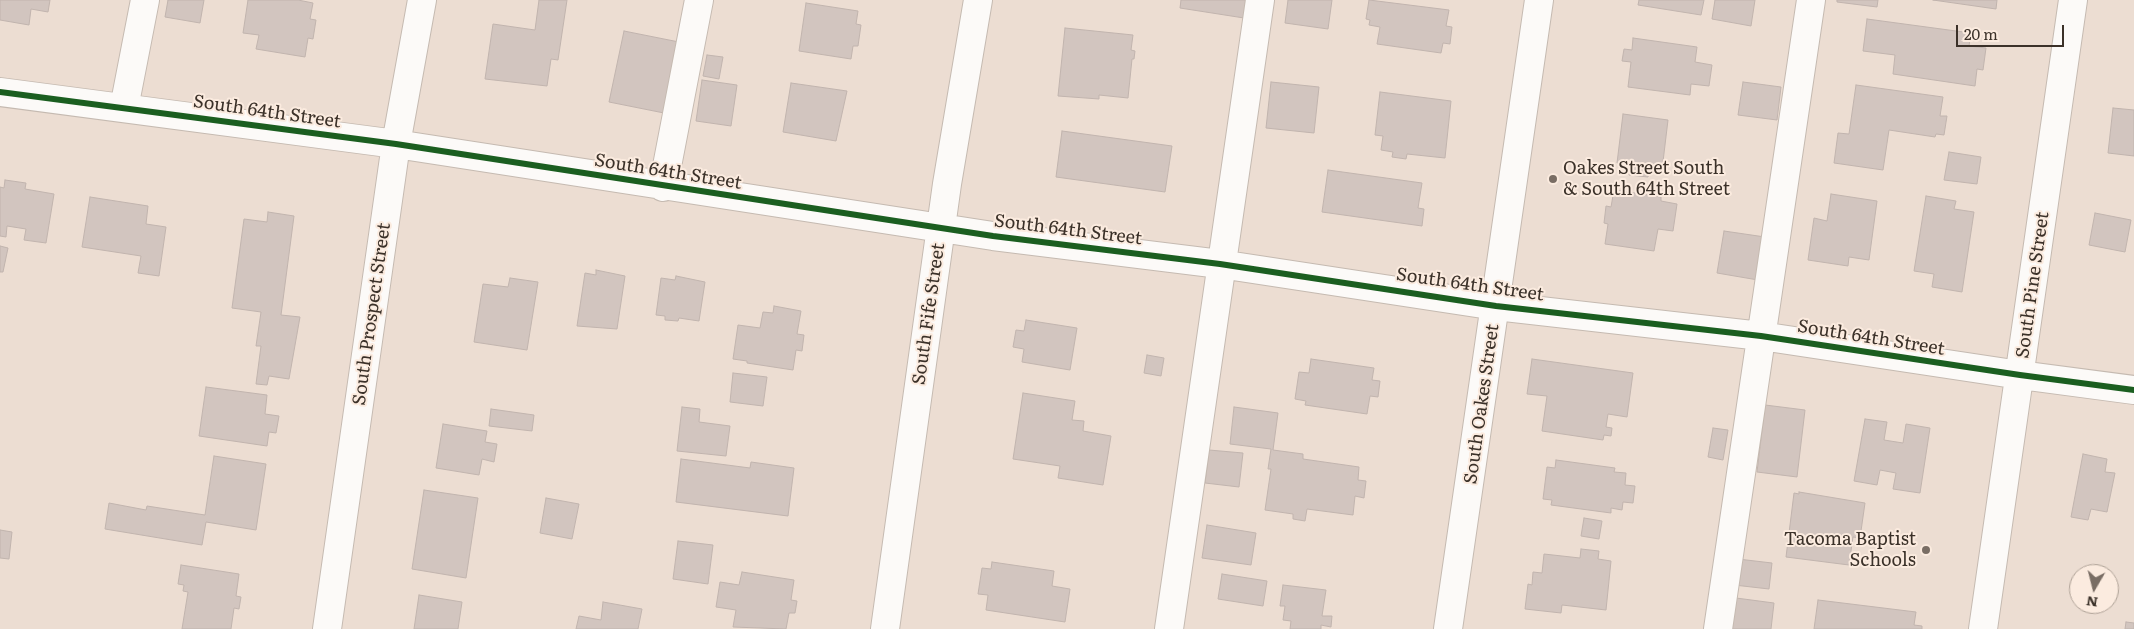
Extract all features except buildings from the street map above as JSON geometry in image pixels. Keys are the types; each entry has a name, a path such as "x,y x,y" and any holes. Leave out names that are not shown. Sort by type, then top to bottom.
{"street":[{"path":"124,108 145,0"},
{"name":"South Prospect Street","path":"326,629 396,144 422,0"},
{"path":"663,187 699,0"},
{"name":"South Fife Street","path":"885,629 941,227 978,0"},
{"path":"1169,629 1220,264 1260,0"},
{"name":"South Oakes Street","path":"1448,629 1539,0"},
{"path":"1718,629 1811,0"},
{"name":"South Pine Street","path":"1983,629 2073,0"},
{"name":"South 64th Street","path":"0,92 396,144 663,187 993,236 1220,264 1496,306 1761,336 2134,390"}],"cycle path":[{"path":"0,92 396,144 993,236 1220,264 1496,306 1761,336 2134,390"}],"place":[{"name":"Oakes Street South & South 64th Street","path":"1553,179"},
{"name":"Tacoma Baptist Schools","path":"1926,550"}]}
